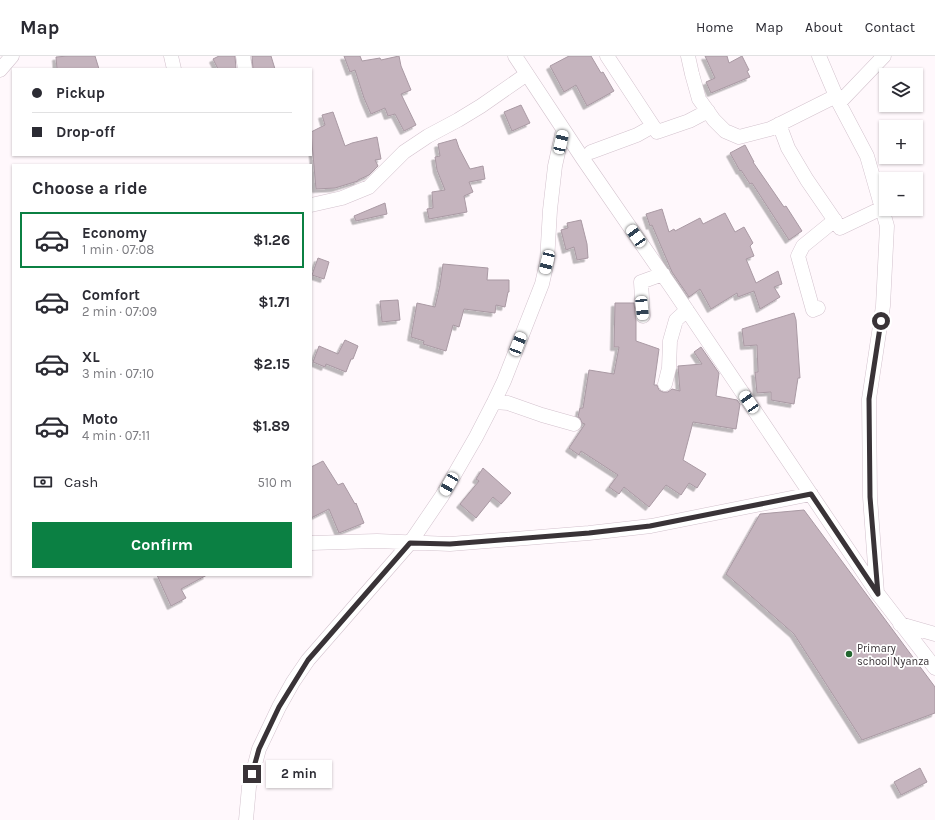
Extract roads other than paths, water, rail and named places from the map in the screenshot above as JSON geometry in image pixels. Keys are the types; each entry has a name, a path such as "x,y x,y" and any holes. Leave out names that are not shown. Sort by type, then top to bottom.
{"street":[{"path":"0,70 12,56"},
{"path":"171,56 174,68"},
{"path":"243,56 245,68"},
{"path":"515,56 563,130 663,274 878,594 935,668"},
{"path":"607,56 657,132 689,121 708,111"},
{"path":"688,56 699,99 725,131 739,137 770,129 837,99 884,56"},
{"path":"819,56 837,99 867,156 879,198"},
{"path":"312,205 342,198 369,187 404,152 428,136 481,106 527,74"},
{"path":"779,124 788,148 807,180 840,228 879,209"},
{"path":"591,152 637,135 653,126"},
{"path":"246,820 249,787 259,749 293,682 308,660 410,543 442,496 494,402 510,367 547,262 550,210 563,130"},
{"path":"878,594 870,497 869,399 883,306 887,226 884,216"},
{"path":"818,308 813,310 798,256 803,246 835,220"},
{"path":"643,316 641,282 663,274"},
{"path":"665,384 670,368 670,341 676,320 687,310"},
{"path":"494,402 508,403 574,424"},
{"path":"312,543 377,541 450,544 596,532 650,526 811,494"},
{"path":"900,624 935,634"}],"place":[{"name":"Primary school Nyanza","path":"849,654"}]}
